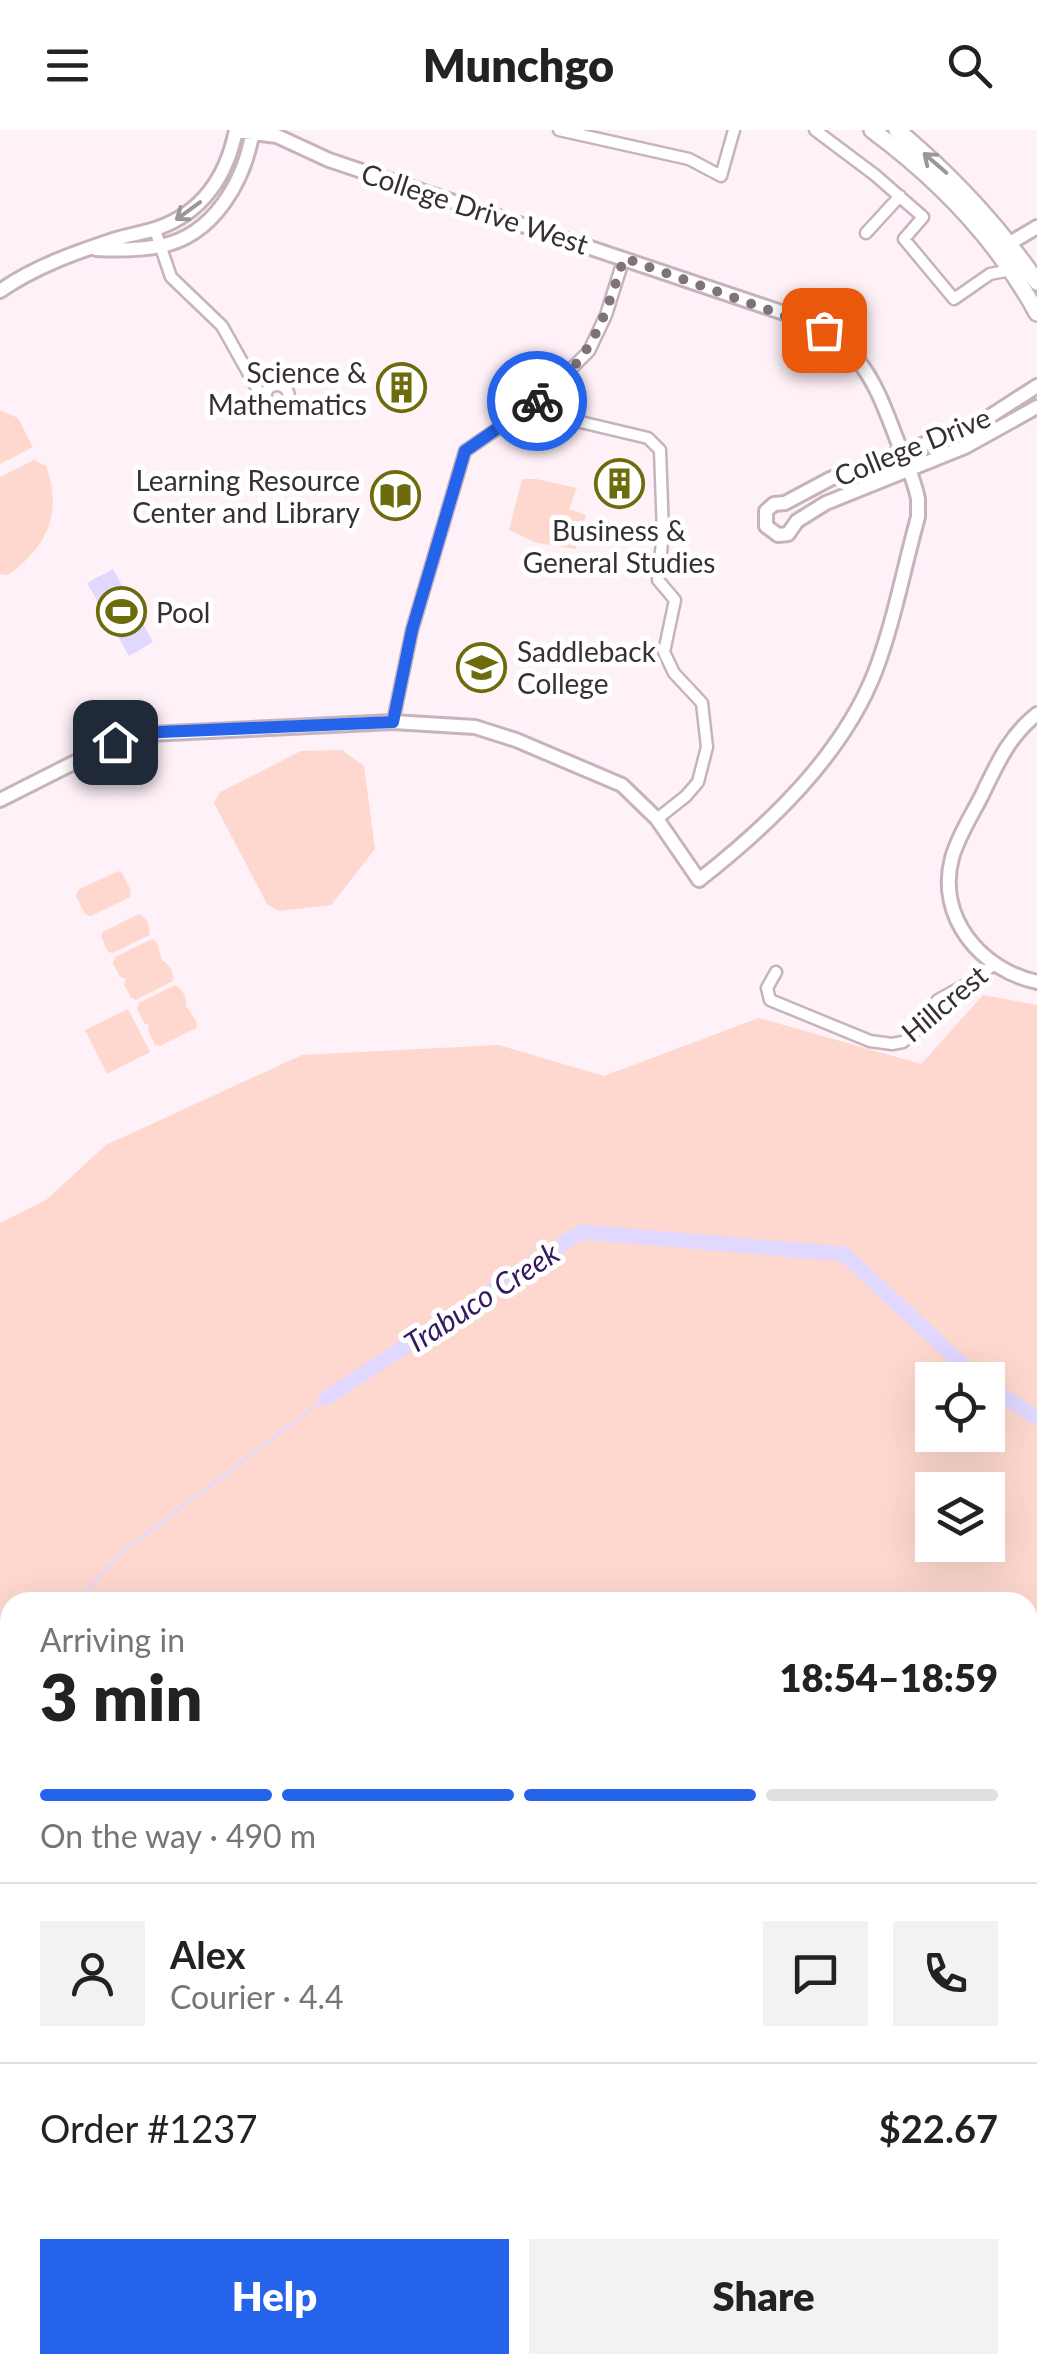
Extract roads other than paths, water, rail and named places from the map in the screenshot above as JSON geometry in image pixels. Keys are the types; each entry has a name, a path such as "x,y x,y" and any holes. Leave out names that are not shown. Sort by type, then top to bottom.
{"main road":[{"path":"872,130 948,194 1011,270 1037,314"},
{"path":"898,130 944,170 1013,247 1037,282"},
{"path":"948,194 962,200 1004,247 1013,247"}],"street":[{"name":"College Drive West","path":"0,291 47,264 183,218 218,181 236,130 278,136 329,160 784,313 832,335 859,359 871,376 918,499 918,516 875,671 835,744 782,805 733,854 699,880 657,819"},
{"path":"558,130 612,135 689,159 721,176 734,130"},
{"path":"815,130 923,217 904,240 954,299 990,274 1011,270"},
{"name":"College Drive West","path":"93,249 160,246 180,240 204,225 238,183 253,131"},
{"path":"866,232 900,196"},
{"path":"1013,247 1037,226"},
{"path":"155,230 171,277 222,326 259,392 266,394"},
{"path":"1013,247 1037,236"},
{"path":"393,722 412,630 465,451 541,399 588,351 606,315 624,258"},
{"name":"College Drive","path":"785,503 830,478 978,424 1037,386"},
{"name":"College Drive","path":"797,521 854,489 966,447 1037,407"},
{"path":"0,800 115,742 149,734 393,722 475,727 516,740 622,785 657,819 698,782 707,747 702,704 669,666 664,652 675,600 658,584 663,532 660,450 648,438 568,419 509,420"},
{"path":"785,503 792,508 797,521 783,535 773,534 764,516 769,507 785,503"},
{"name":"Hillcrest","path":"776,972 767,988 770,1000 870,1041 892,1044 903,1042 914,1033 938,1000 972,982 993,964 972,947 954,912 950,894 952,860 1006,747 1016,731 1037,714"},
{"path":"993,964 1009,974 1037,982"}],"waterway":[{"name":"Trabuco Creek","path":"326,1398 581,1232 844,1254 960,1362"},
{"name":"Trabuco Creek","path":"1005,1397 1037,1418"},
{"name":"Trabuco Creek","path":"86,1592 121,1553 326,1398"}],"place":[{"name":"Science & Mathematics","path":"402,388"},
{"name":"Business & General Studies","path":"619,483"},
{"name":"Learning Resource Center and Library","path":"395,496"},
{"name":"Pool","path":"121,612"},
{"name":"Saddleback College","path":"482,667"}]}
